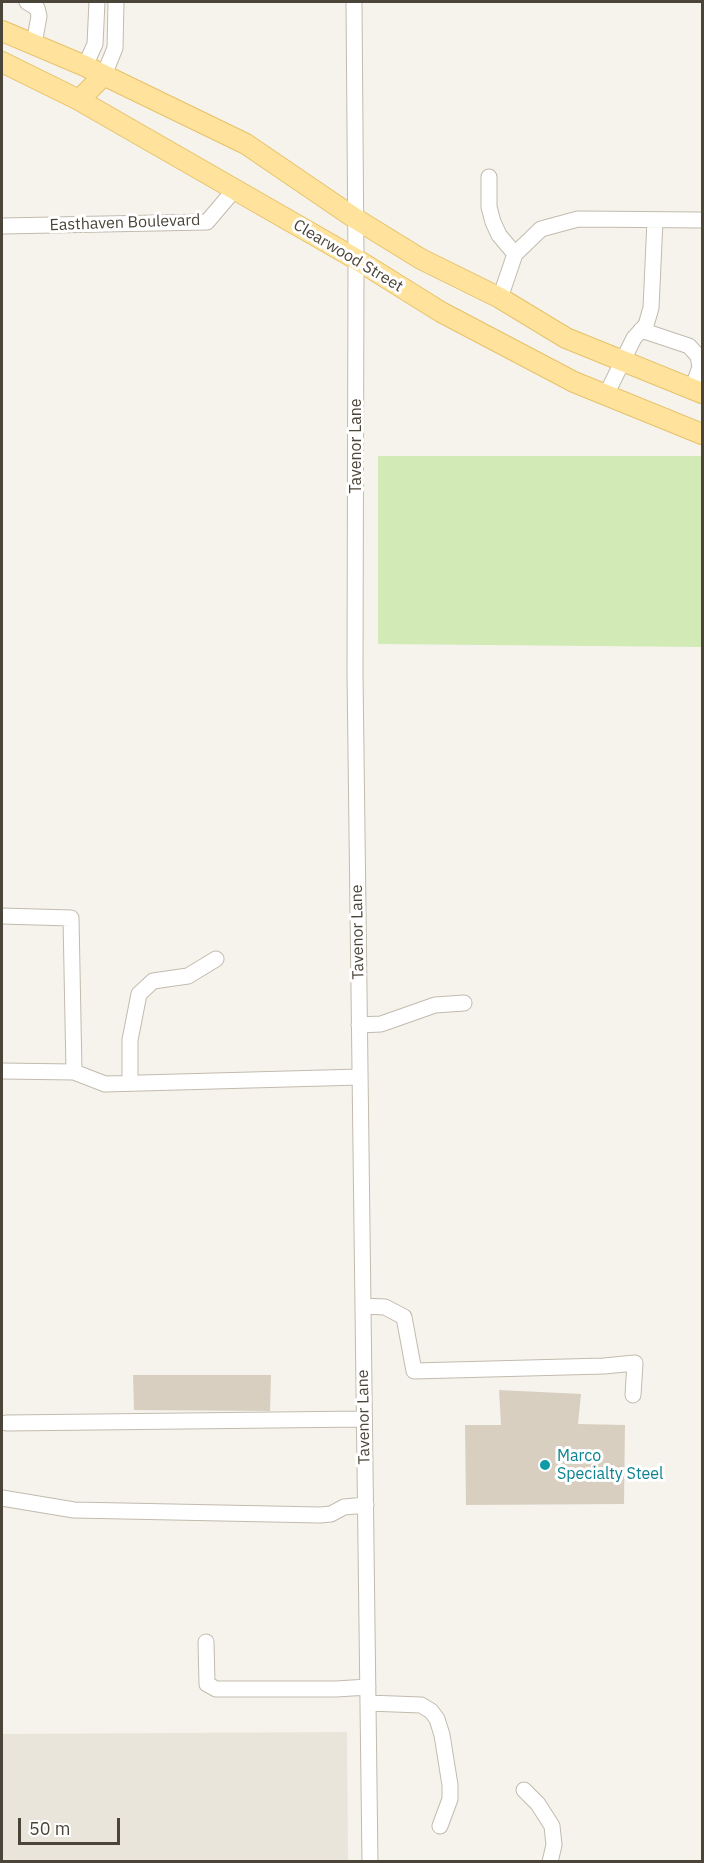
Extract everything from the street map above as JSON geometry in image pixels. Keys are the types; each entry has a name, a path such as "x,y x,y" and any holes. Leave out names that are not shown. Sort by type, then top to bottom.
{"main road":[{"path":"2,30 85,66 246,144 356,219 421,259 500,298 566,338 697,391"},
{"name":"Clearwood Street","path":"2,62 79,100 356,259 441,312 574,382 702,434"},
{"path":"79,100 85,66"},
{"path":"79,100 104,75"}],"street":[{"path":"27,2 37,8 39,16 34,44"},
{"path":"85,66 95,44 97,2"},
{"path":"104,75 115,48 116,2"},
{"name":"Tavenor Lane","path":"354,2 355,673 370,1862"},
{"path":"489,177 489,207 493,222 515,254"},
{"name":"Easthaven Boulevard","path":"2,226 207,222 235,189"},
{"path":"500,298 515,254 541,229 578,219 702,220"},
{"path":"606,395 634,338 646,325 651,308 655,220"},
{"path":"641,330 689,346 698,356 700,367 697,391"},
{"path":"2,916 71,918 74,1072"},
{"path":"130,1083 130,1040 139,994 153,981 188,976 216,959"},
{"path":"359,1025 381,1024 435,1005 464,1003"},
{"path":"2,1071 74,1072 105,1084 360,1077"},
{"path":"363,1306 385,1307 404,1317 414,1371 604,1366 635,1363 633,1395"},
{"path":"6,1423 364,1419"},
{"path":"2,1498 74,1510 203,1513 320,1515 331,1514 344,1507 366,1506"},
{"path":"206,1642 207,1684 216,1689 368,1687"},
{"path":"368,1703 421,1705 431,1711 437,1719 442,1735 450,1785 450,1799 440,1826"},
{"path":"524,1790 538,1804 552,1826 555,1845 550,1862"}],"shaded area":[{"path":"347,1732 348,1861 2,1861 2,1734"}],"green space":[{"path":"378,456 702,456 702,647 378,644"}],"building":[{"path":"133,1375 271,1375 270,1411 134,1410"},
{"name":"Marco Specialty Steel","path":"499,1390 581,1394 578,1424 625,1425 624,1504 466,1505 465,1425 501,1425"}],"place":[{"name":"Marco Specialty Steel","path":"545,1465"}]}
